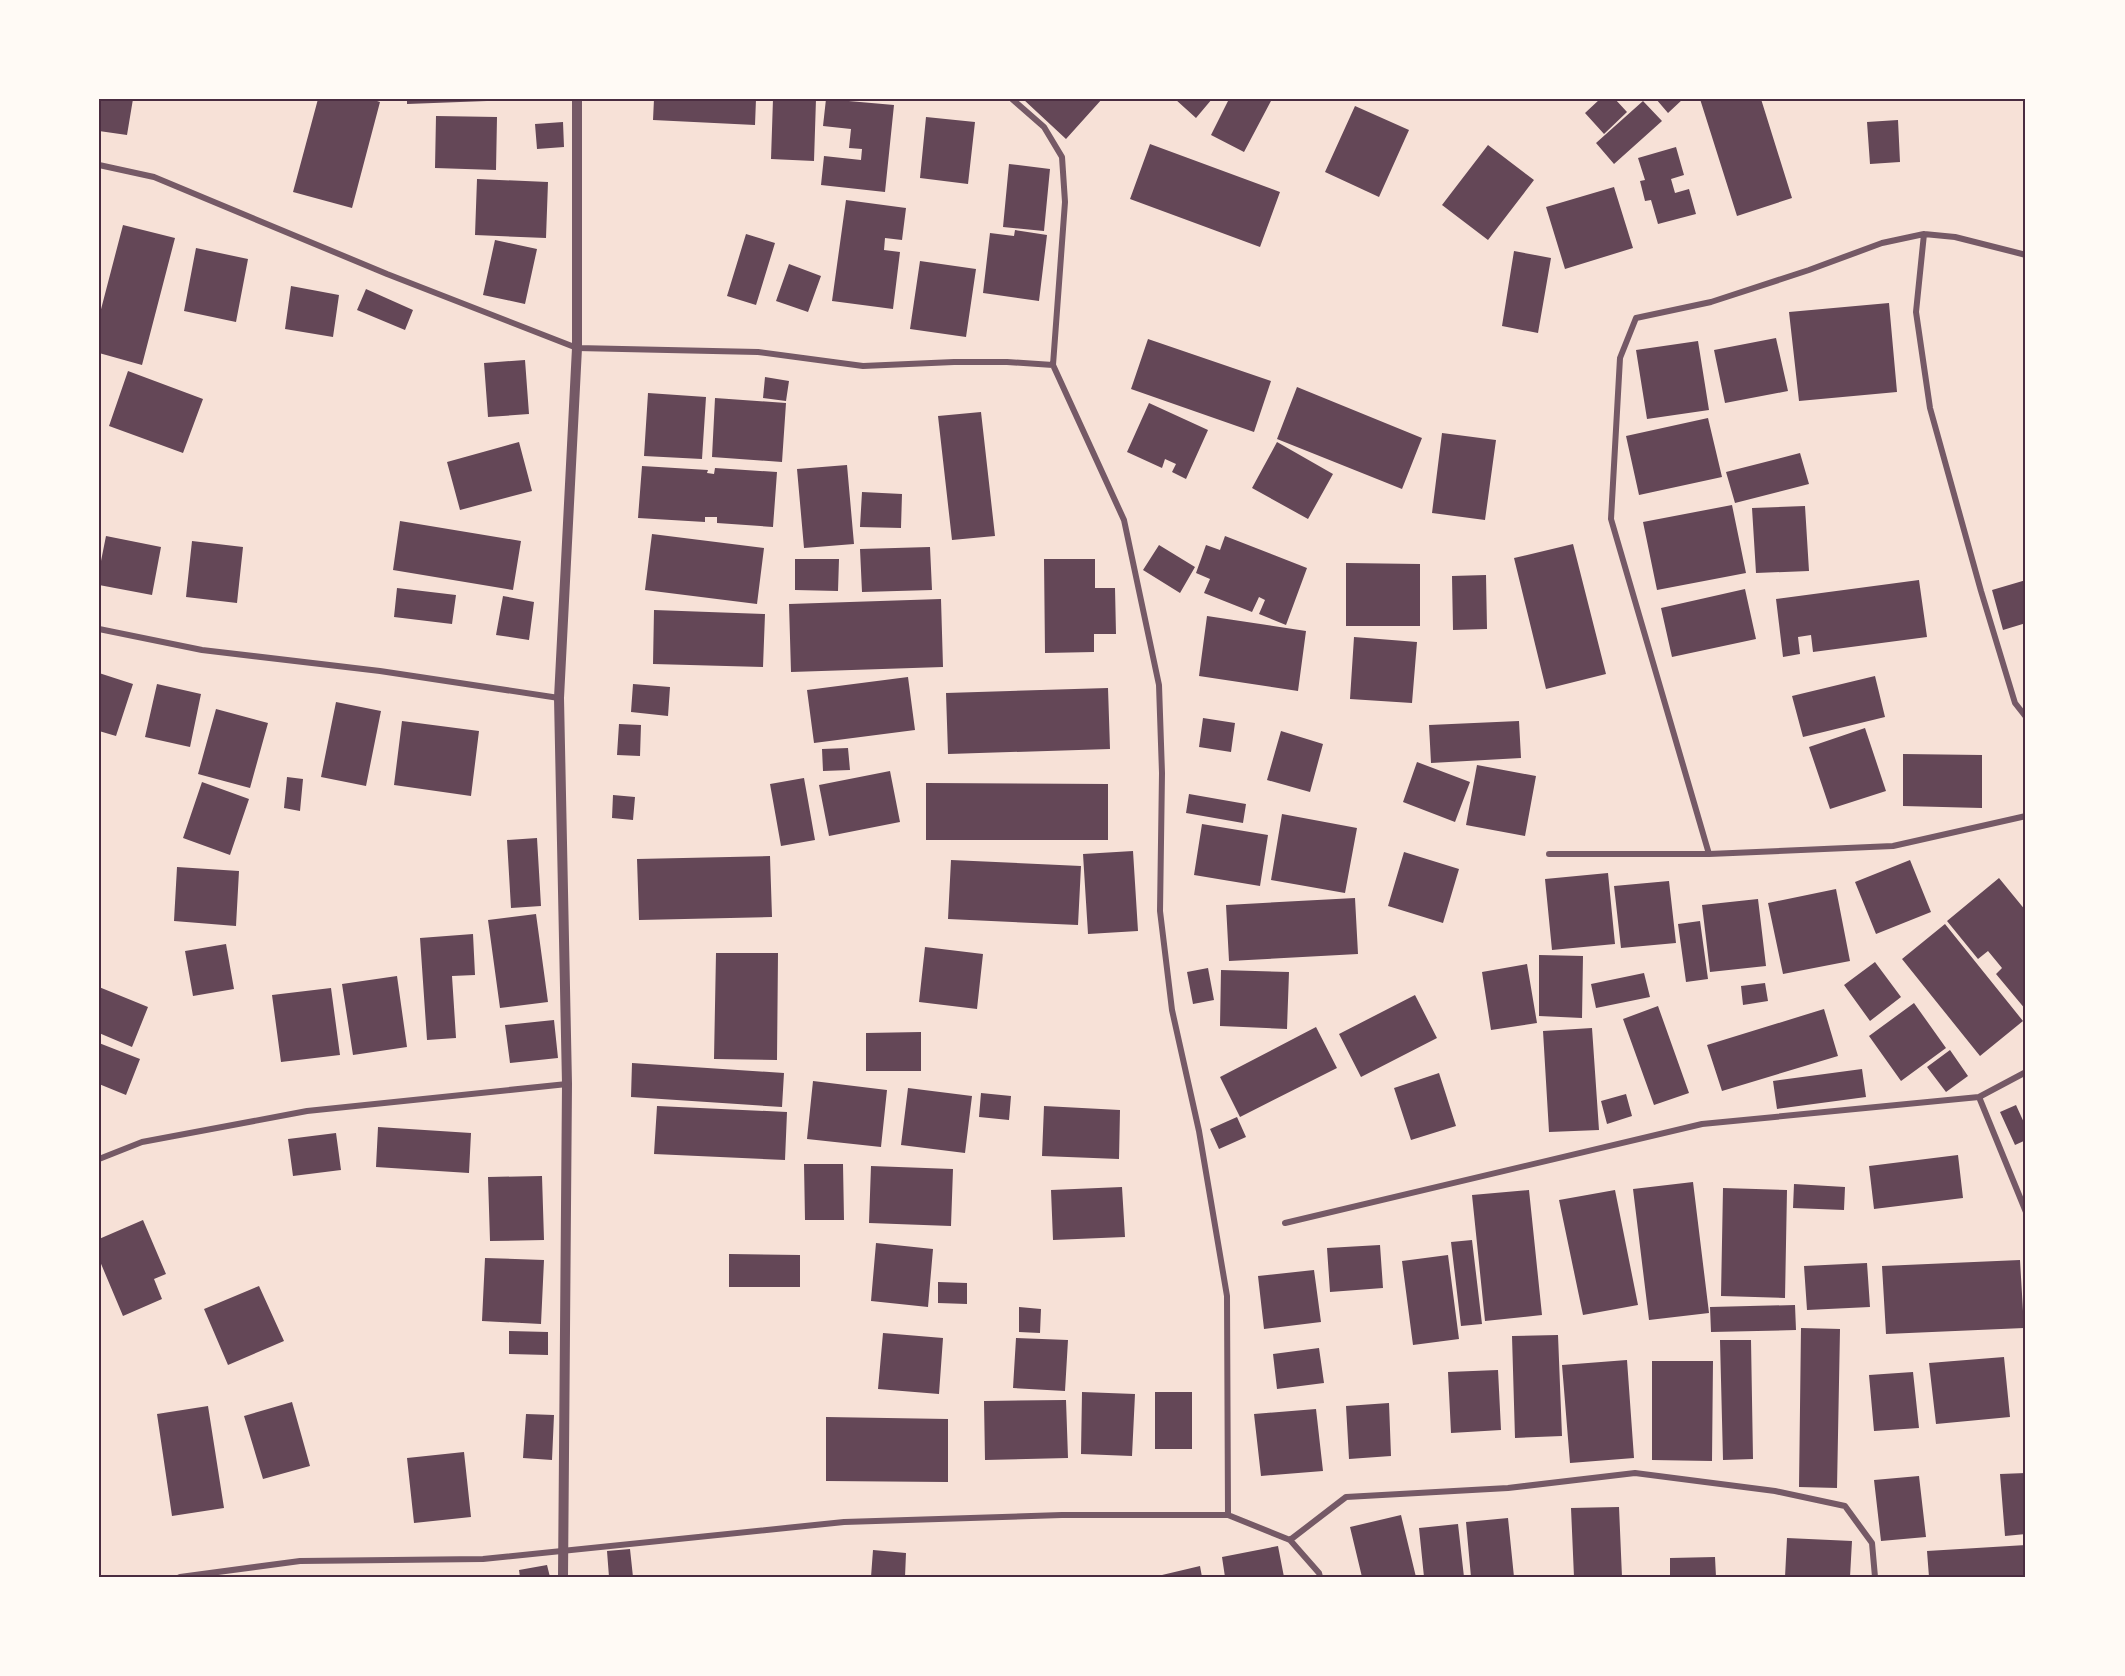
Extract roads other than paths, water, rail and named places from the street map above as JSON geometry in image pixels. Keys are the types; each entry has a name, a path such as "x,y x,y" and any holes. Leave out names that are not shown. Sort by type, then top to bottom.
{"street":[{"path":"563,1577 567,1084 559,698 577,348 577,99"},
{"path":"1012,99 1044,128 1062,157 1065,202 1053,364 1124,520 1159,685 1162,773 1160,911 1172,1010 1199,1131 1227,1296 1228,1515"},
{"path":"99,165 154,177 387,274 577,348 758,352 863,366 964,362 1053,364"},
{"path":"1709,854 1611,519 1620,358 1636,318 1712,302 1882,243 1924,234 1955,237 2026,255"},
{"path":"1924,234 1916,312 1930,408 2015,703 2026,717"},
{"path":"99,629 202,650 380,671 559,698"},
{"path":"1549,854 1709,854 1893,846 2026,816"},
{"path":"1285,1223 1702,1124 1979,1097 2026,1072"},
{"path":"99,1159 142,1142 307,1111 567,1084"},
{"path":"1979,1097 2026,1212"},
{"path":"1290,1540 1346,1497 1508,1488 1635,1473 1775,1491 1845,1506 1872,1543 1875,1577"},
{"path":"180,1577 300,1561 483,1558 844,1522 1062,1515 1228,1515 1290,1540 1320,1577"}]}
